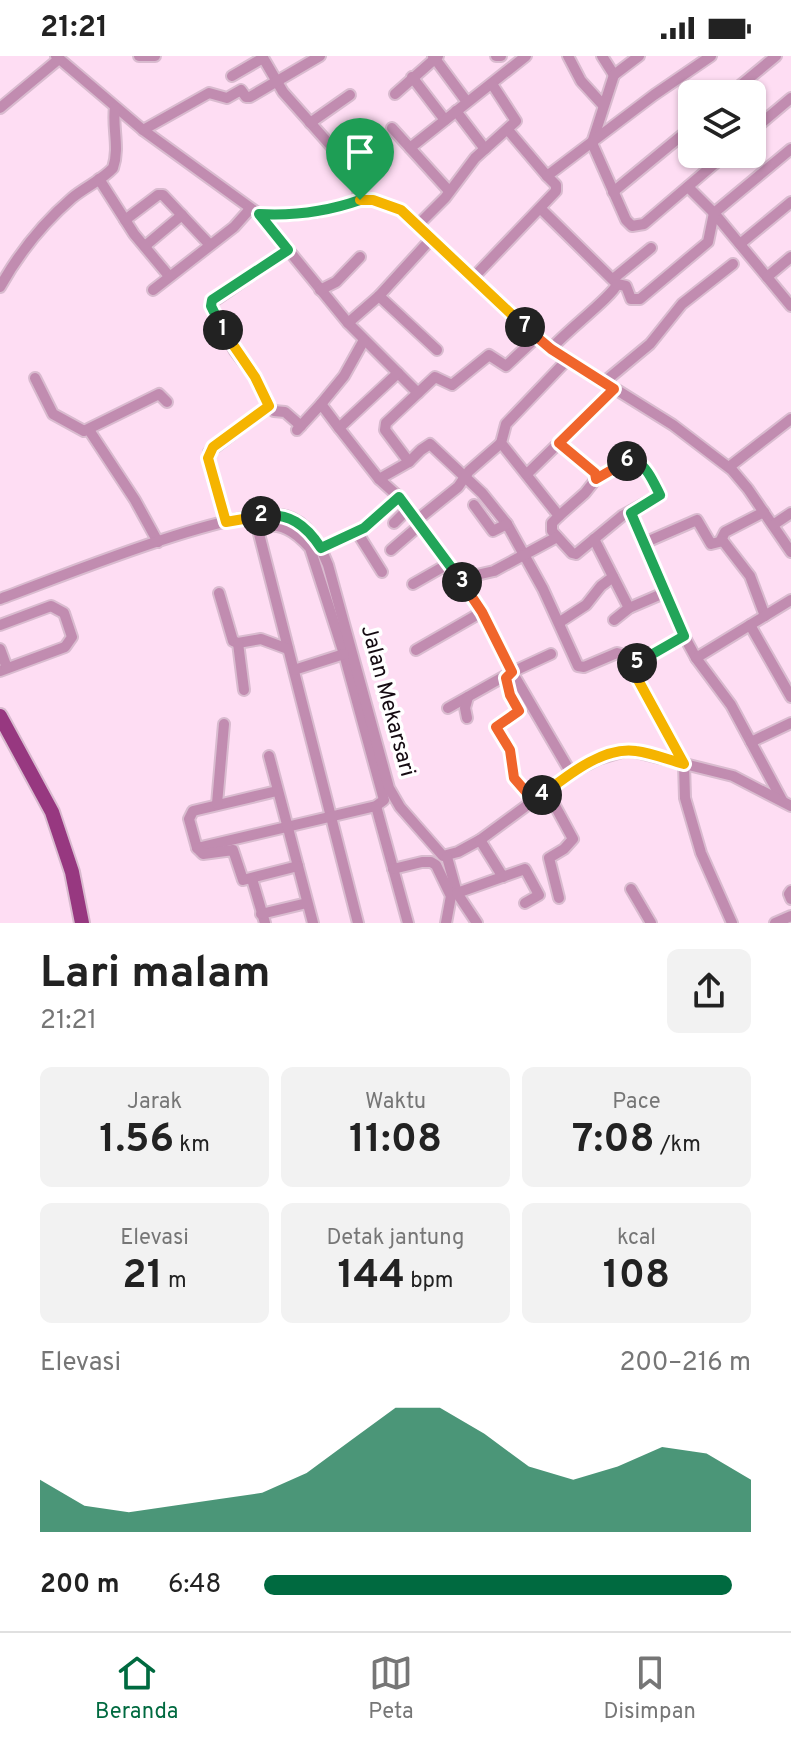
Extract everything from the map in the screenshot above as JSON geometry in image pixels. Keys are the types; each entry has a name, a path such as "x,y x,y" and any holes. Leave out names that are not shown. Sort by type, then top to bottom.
{"main road":[{"path":"0,716 52,812 81,904 82,923"}],"street":[{"path":"139,56 155,56"},
{"path":"143,130 209,93 227,98 241,90 246,97 250,97 320,56"},
{"path":"410,148 526,56"},
{"path":"568,56 581,81 603,105"},
{"path":"602,56 614,75"},
{"path":"639,56 614,75 592,143 626,220 638,227 710,168"},
{"path":"547,176 711,56"},
{"path":"747,80 776,56"},
{"path":"232,76 263,57 277,82 355,176 360,200"},
{"path":"395,94 435,57 467,102"},
{"path":"0,108 58,58 143,130 254,211 348,323 418,393"},
{"path":"412,77 445,120"},
{"path":"417,226 485,149 516,121 492,84"},
{"path":"310,123 350,95"},
{"path":"766,119 789,103"},
{"path":"0,287 14,263 50,219 113,168 117,151 113,120 115,107"},
{"path":"456,111 485,149"},
{"path":"392,128 449,191"},
{"path":"473,278 541,209 557,188 508,130"},
{"path":"613,192 678,139"},
{"path":"541,209 615,282 626,286 631,299 640,299 708,242 714,213 791,149"},
{"path":"99,179 125,220 169,276"},
{"path":"688,187 714,213 791,306"},
{"path":"125,220 161,195 210,245"},
{"path":"153,290 254,211 288,215 317,212 360,200 388,204 401,210 551,349 673,425 729,467 791,552"},
{"path":"740,244 791,202"},
{"path":"145,246 182,215"},
{"path":"348,323 379,296 431,239"},
{"path":"551,349 568,330 611,296 615,282 651,248"},
{"path":"288,250 211,303 235,351 255,377 269,406 274,411 285,412 299,428 344,376 364,340"},
{"path":"320,290 336,282 360,257"},
{"path":"767,277 791,257"},
{"path":"603,383 650,344 682,304 733,264"},
{"path":"379,296 437,350"},
{"path":"409,462 384,426 437,376 452,385 489,355 504,366 508,365 537,337"},
{"path":"391,550 501,443 506,424 567,360"},
{"path":"339,428 398,373"},
{"path":"35,378 53,414 81,430 89,430 159,394 167,402"},
{"path":"527,474 614,389"},
{"path":"321,404 379,479 399,497 482,612 510,673 571,773"},
{"path":"226,522 209,452 269,406"},
{"path":"729,467 791,419"},
{"path":"89,430 135,500 158,542"},
{"path":"501,443 559,516"},
{"path":"559,443 595,473 596,479"},
{"path":"379,479 409,462 430,444 482,493 507,524 560,622 578,666 584,667 617,653 625,655 684,764 685,798 701,853 732,923"},
{"path":"631,459 638,461 651,477 660,495 622,516 576,554 551,527 596,479 631,459"},
{"path":"321,548 357,532 399,497"},
{"path":"474,505 493,531 507,524"},
{"path":"394,523 408,509"},
{"path":"644,543 694,519 711,544 721,540 725,532 764,512"},
{"path":"631,513 684,636 696,658 731,705 787,804"},
{"path":"773,525 791,513"},
{"name":"Jalan Mekarsari","path":"0,599 158,542 226,522 256,521 274,514 289,517 304,526 321,548 345,623 389,788 407,816 439,853 447,857"},
{"path":"197,848 329,815 376,806 384,800 344,654 310,548 298,534 284,526 256,521 329,815 358,923"},
{"path":"357,532 382,572"},
{"path":"459,579 494,571 557,537"},
{"path":"594,539 629,608"},
{"path":"721,540 750,576 765,616"},
{"path":"413,584 448,564"},
{"path":"560,622 586,605 613,577"},
{"path":"219,593 231,639 238,643 261,639 288,649"},
{"path":"614,620 629,608 664,593"},
{"path":"696,658 791,600"},
{"path":"0,625 51,606 64,613 72,637 65,647 4,670 0,649"},
{"path":"416,650 482,612"},
{"path":"750,625 791,697"},
{"path":"631,667 684,636"},
{"path":"238,643 244,690"},
{"path":"294,670 344,654"},
{"path":"448,708 551,654"},
{"path":"510,673 508,688 519,711 496,727 510,750 514,778 534,801"},
{"path":"467,718 465,708 468,697"},
{"path":"751,742 791,723"},
{"path":"217,804 224,724"},
{"path":"477,923 457,893 447,857 480,840 571,773 598,759 628,750 733,776 787,804"},
{"path":"269,756 313,923"},
{"path":"277,791 193,811 190,815 197,848 207,854 233,850 241,878 252,879 298,866"},
{"path":"547,791 573,839 549,858 558,884 559,898"},
{"path":"376,806 408,923"},
{"path":"480,840 503,877"},
{"path":"393,869 422,862 436,865 451,896 446,923"},
{"path":"457,893 523,869 529,873 539,895 525,903"},
{"path":"252,879 263,919 307,903"},
{"path":"631,889 651,923"},
{"path":"791,891 791,899"},
{"path":"775,923 791,916"}],"route":[{"path":"360,200 373,200 401,210 551,349 614,389 559,443 595,473 596,479 631,459 638,461 660,495 631,513 684,636 631,667 684,764 637,751 615,753 571,773 534,801 514,778 510,750 496,727 519,711 510,695 506,678 512,672 482,612 399,497 364,528 321,548 304,526 289,517 274,514 226,522 209,452 269,406 255,377 235,351 217,319 211,306 212,300 288,250 259,214 317,212 360,200"}]}
